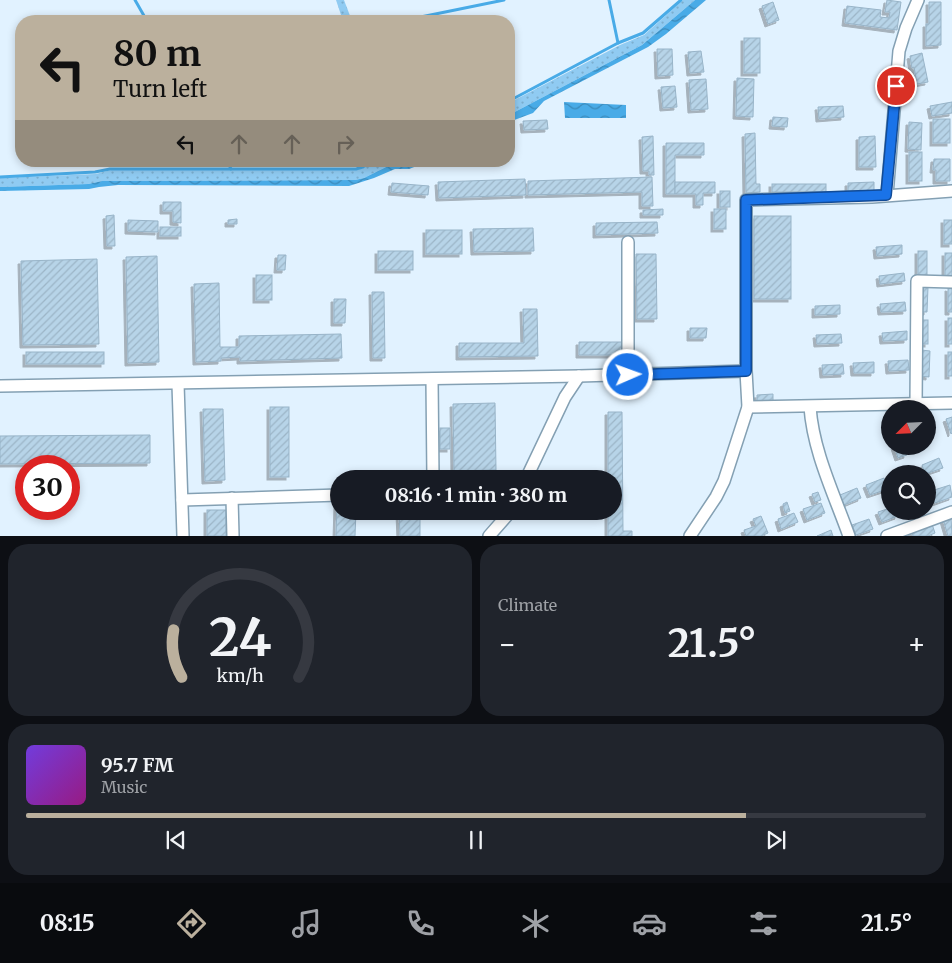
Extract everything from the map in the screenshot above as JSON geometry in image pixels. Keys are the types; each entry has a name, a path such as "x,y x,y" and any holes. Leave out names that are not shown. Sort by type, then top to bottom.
{"street":[{"path":"886,195 899,52 918,0"},
{"path":"690,536 716,497 724,481 748,407 746,371 746,200 952,191"},
{"path":"628,242 628,375"},
{"path":"916,400 917,281 952,282"},
{"path":"0,386 432,379 746,371"},
{"path":"530,470 565,397 579,376"},
{"path":"432,379 433,470"},
{"path":"178,384 183,536"},
{"path":"936,403 952,403"},
{"path":"748,407 881,405"},
{"path":"810,407 812,425 821,457 849,536"},
{"path":"182,500 330,495"},
{"path":"232,498 233,536"},
{"path":"887,536 952,512"},
{"path":"489,536 503,520"}],"shaded area":[{"path":"336,0 344,0 350,15 341,15"},
{"path":"683,0 695,0 642,45 515,112 515,100 620,45 644,35"},
{"path":"386,167 364,178 355,180 102,181 88,184 0,187 0,178 96,174 111,170 356,170"}],"water":[{"path":"695,0 706,0 648,47 544,101 533,113 515,120 515,112 642,45"},
{"path":"564,102 626,105 626,118 565,118"},
{"path":"386,167 414,167 395,169 349,186 118,185 89,189 0,191 0,187 88,184 102,181 355,180 364,178"}],"building":[{"path":"887,0 901,2 897,30 845,23 847,6 881,10 880,17 889,18 890,12 885,12"},
{"path":"773,2 779,20 768,24 762,6"},
{"path":"929,2 941,2 941,45 926,46"},
{"path":"744,38 760,38 760,73 744,73"},
{"path":"657,49 672,49 673,75 658,76"},
{"path":"701,51 704,72 690,73 688,52"},
{"path":"922,53 928,82 917,84 910,56"},
{"path":"737,78 754,79 753,117 736,116"},
{"path":"706,79 708,109 691,110 689,80"},
{"path":"675,86 677,107 663,108 661,87"},
{"path":"952,102 952,113 932,116 930,106"},
{"path":"843,106 844,117 819,119 818,107"},
{"path":"773,117 788,118 787,127 772,126"},
{"path":"933,119 950,119 950,143 933,143"},
{"path":"547,120 548,129 524,130 523,121"},
{"path":"909,122 922,123 921,150 908,149"},
{"path":"755,133 756,184 760,184 760,192 746,193 745,134"},
{"path":"653,136 654,175 649,175 649,171 643,171 642,137"},
{"path":"875,136 876,167 859,167 859,137"},
{"path":"666,143 704,143 704,155 675,155 675,194 666,194"},
{"path":"909,152 922,152 922,181 909,181"},
{"path":"934,159 950,159 950,181 936,181 936,170 933,170"},
{"path":"652,177 653,206 642,206 642,192 528,195 528,181"},
{"path":"525,179 526,195 439,198 438,182"},
{"path":"675,182 715,182 715,193 703,193 703,205 696,205 696,194 675,194"},
{"path":"874,182 874,191 848,192 848,183"},
{"path":"392,183 429,186 428,195 391,192"},
{"path":"772,184 826,184 826,192 772,192"},
{"path":"720,191 730,191 730,207 720,207"},
{"path":"163,202 181,202 181,223 173,222 173,211 163,211"},
{"path":"663,209 663,215 643,215 643,210"},
{"path":"714,209 726,209 726,229 714,229"},
{"path":"114,215 115,246 107,246 106,216"},
{"path":"754,216 791,216 791,299 754,299"},
{"path":"237,219 237,224 228,224 228,220"},
{"path":"128,220 158,221 158,232 128,231"},
{"path":"944,220 952,220 952,244 944,244"},
{"path":"657,222 658,233 596,235 596,223"},
{"path":"160,227 181,227 181,236 160,236"},
{"path":"533,228 534,251 474,252 473,229"},
{"path":"426,230 462,230 462,254 426,254"},
{"path":"902,245 902,254 877,256 876,247"},
{"path":"378,251 413,251 413,270 378,270"},
{"path":"918,251 927,251 927,276 918,276"},
{"path":"945,253 952,253 952,276 945,276"},
{"path":"636,254 656,254 657,319 637,319"},
{"path":"278,255 286,255 285,270 277,270"},
{"path":"157,256 159,362 128,363 126,257"},
{"path":"97,259 99,344 23,345 21,261"},
{"path":"904,273 905,281 880,284 879,276"},
{"path":"256,275 272,275 272,300 256,300"},
{"path":"219,283 220,347 239,347 239,336 341,334 342,358 240,361 240,357 221,358 221,361 196,362 194,284"},
{"path":"920,287 928,287 927,312 919,312"},
{"path":"948,288 952,289 952,312 948,312"},
{"path":"372,292 384,292 385,358 373,358"},
{"path":"334,299 346,299 345,323 334,323"},
{"path":"905,302 906,311 881,312 880,304"},
{"path":"840,305 840,314 815,315 815,306"},
{"path":"523,309 537,309 538,356 459,357 459,343 524,343"},
{"path":"948,318 952,318 952,344 948,344"},
{"path":"920,320 928,320 928,344 920,344"},
{"path":"690,328 707,328 706,338 690,338"},
{"path":"907,331 907,340 883,341 882,333"},
{"path":"841,334 842,343 817,344 816,335"},
{"path":"579,342 623,342 623,361 615,361 615,355 579,355"},
{"path":"921,350 930,351 929,377 920,376"},
{"path":"26,352 104,352 104,364 26,364"},
{"path":"948,352 952,352 952,376 948,376"},
{"path":"908,360 909,370 889,371 888,361"},
{"path":"874,362 874,373 854,373 853,363"},
{"path":"843,364 844,374 823,375 822,365"},
{"path":"773,394 773,403 757,404 757,395"},
{"path":"495,403 496,470 454,470 453,404"},
{"path":"270,407 289,407 289,477 270,477"},
{"path":"203,409 223,409 225,480 205,481"},
{"path":"608,412 622,412 623,531 632,531 632,536 608,536 608,520 622,520 622,470 608,470"},
{"path":"952,417 952,433 951,434 946,419"},
{"path":"440,428 450,428 450,449 440,449"},
{"path":"150,435 150,463 80,463 80,455 15,455 15,464 0,464 0,436"},
{"path":"939,458 943,468 936,470 936,465 922,465"},
{"path":"881,479 881,491 870,495 866,485"},
{"path":"950,485 952,497 936,503 936,489"},
{"path":"857,488 861,498 844,505 840,495"},
{"path":"818,492 821,500 815,502 812,494"},
{"path":"787,502 790,511 785,513 783,504"},
{"path":"821,503 825,513 807,520 803,509"},
{"path":"207,510 226,510 226,536 207,536"},
{"path":"794,513 798,522 781,529 778,519"},
{"path":"761,516 768,533 761,536 746,536 744,530 756,526 753,519"},
{"path":"951,517 952,536 948,536 943,519"},
{"path":"869,519 873,529 856,535 852,525"},
{"path":"336,520 356,520 355,536 336,536"},
{"path":"399,520 420,520 420,536 400,536"},
{"path":"932,524 935,533 928,536 913,536 911,531"},
{"path":"831,530 833,536 817,536"}],"waterway":[{"path":"135,0 144,15"},
{"path":"430,15 504,0"},
{"path":"609,0 618,43"},
{"path":"515,98 618,43 643,33 681,0"},
{"path":"0,177 95,172 110,169 356,169 363,167"}],"route":[{"path":"628,375 746,371 746,200 886,195 896,86"}]}
